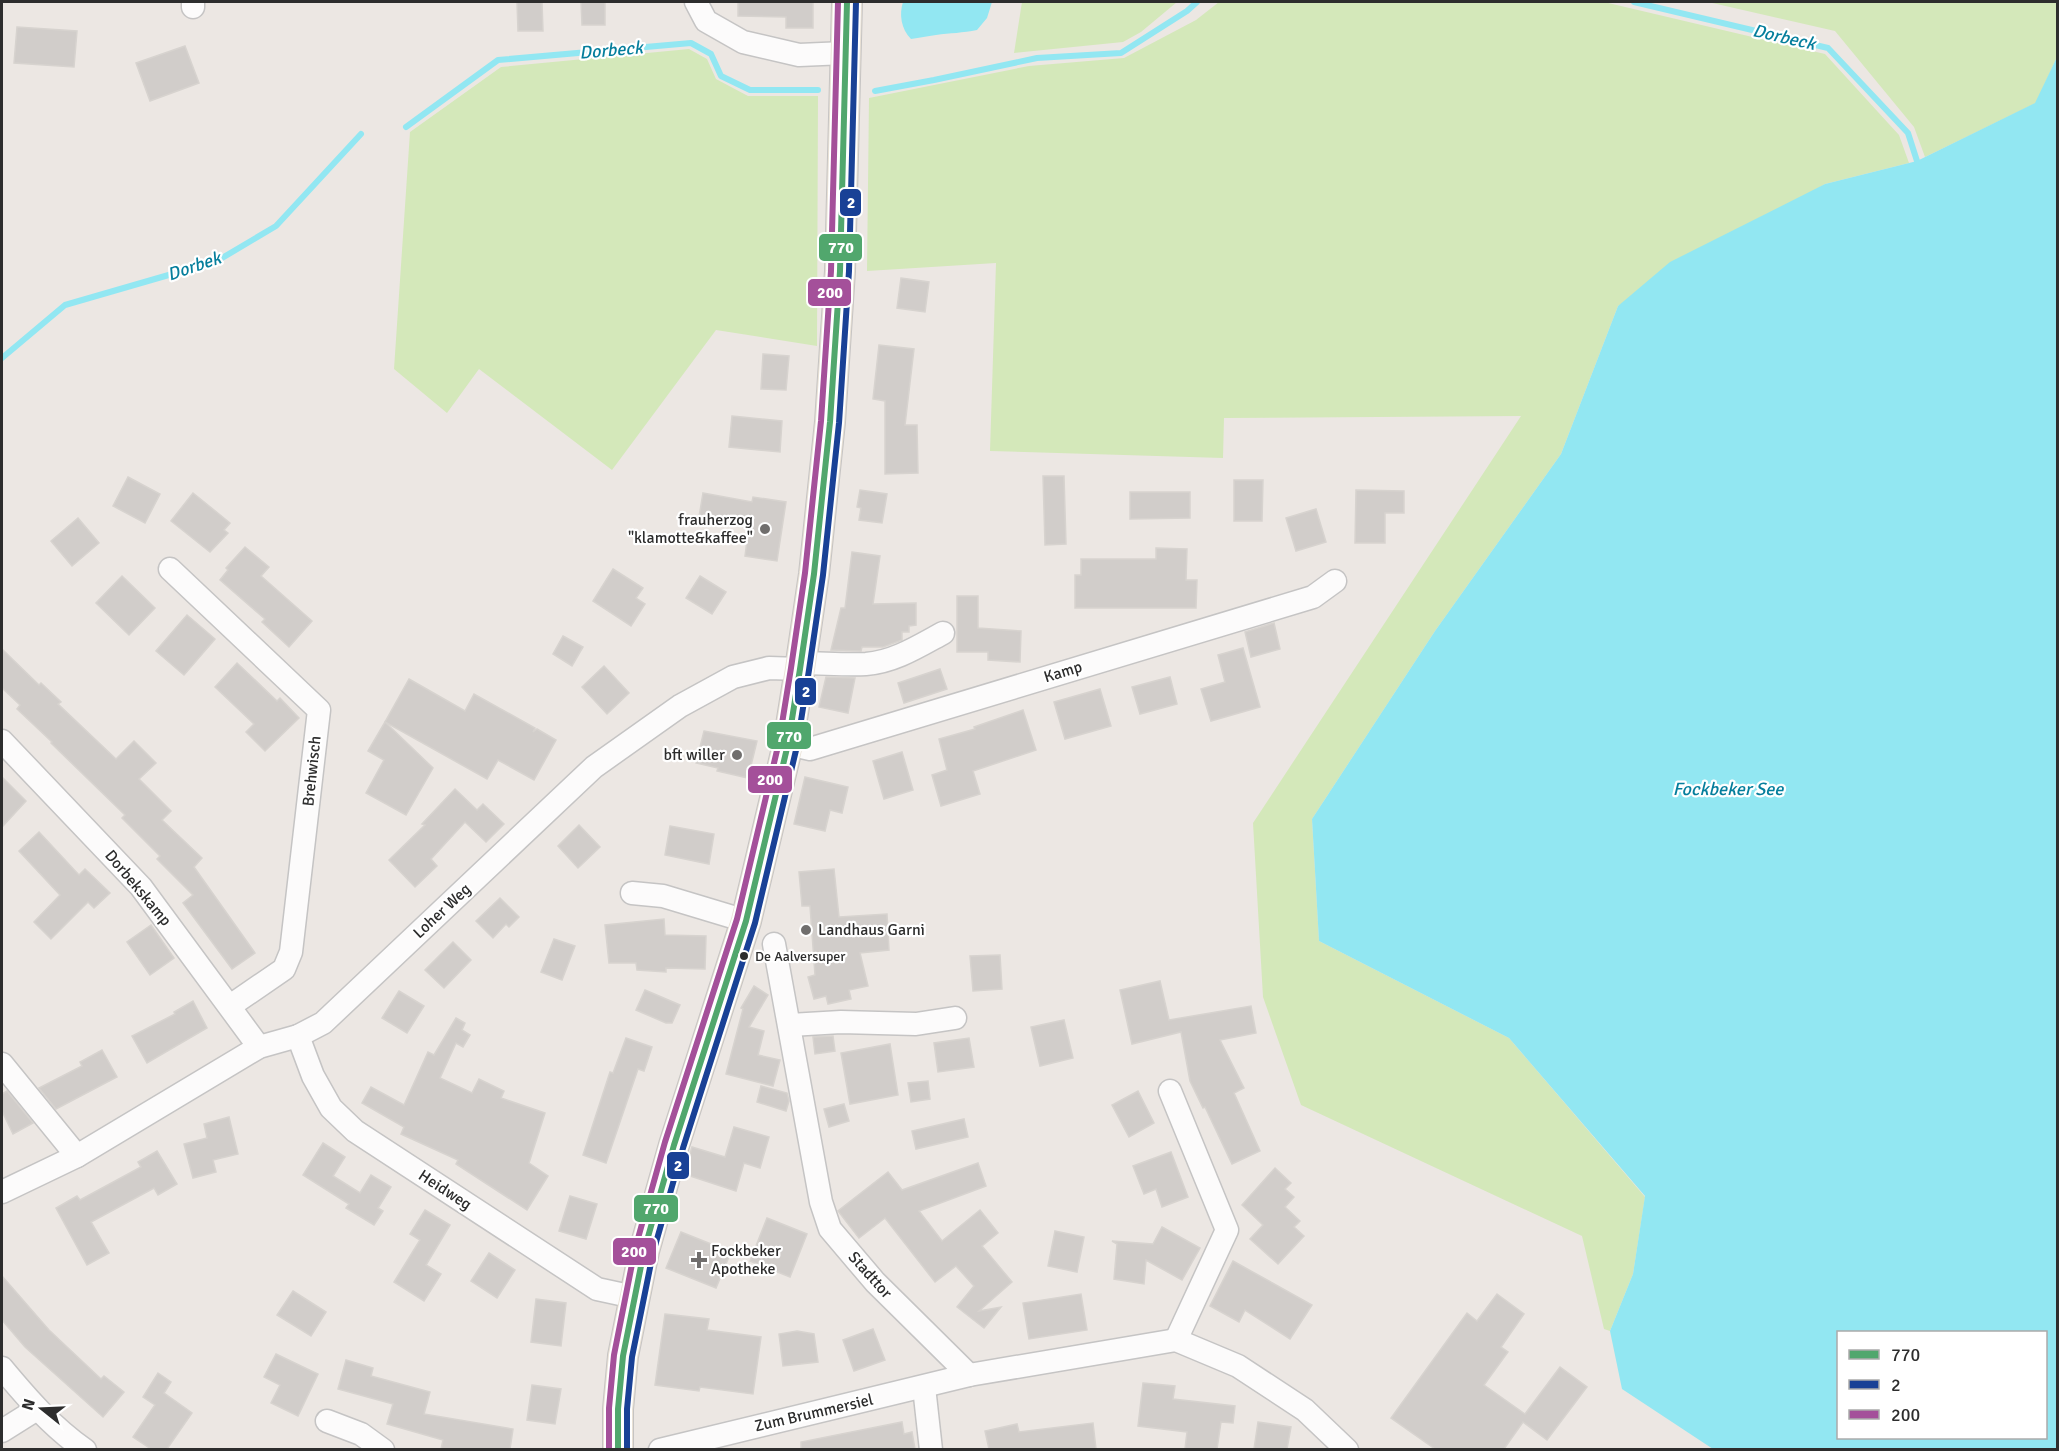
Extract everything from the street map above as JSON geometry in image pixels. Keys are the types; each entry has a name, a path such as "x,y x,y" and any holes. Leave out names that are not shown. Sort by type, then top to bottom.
{"main road":[{"path":"618,1449 618,1409 623,1356 644,1251 674,1145 747,921 788,744 801,666 814,574 830,422 840,271 846,2"}],"street":[{"path":"696,2 706,21 743,42 799,55 845,53"},
{"name":"Brehwisch","path":"170,569 318,710 291,952 284,969 230,1006"},
{"name":"Kamp","path":"788,744 810,749 1313,597 1335,581"},
{"name":"Loher Weg","path":"2,1192 77,1156 260,1047 298,1036 323,1023 594,767 680,706 733,677 769,668 867,664 884,661 905,654 943,633"},
{"name":"Dorbekskamp","path":"2,741 141,887 260,1047"},
{"path":"632,893 663,896 747,921"},
{"name":"Stadttor","path":"774,944 821,1202 830,1229 875,1282 969,1375"},
{"path":"789,1025 841,1022 916,1024 955,1018"},
{"name":"Heidweg","path":"298,1036 313,1076 331,1108 355,1131 597,1289 634,1297"},
{"path":"2,1064 77,1156"},
{"path":"1170,1091 1227,1230 1176,1340"},
{"path":"969,1375 1176,1340 1238,1366 1305,1410 1347,1449"},
{"path":"2,1368 37,1409 66,1437 85,1449"},
{"name":"Zum Brummersiel","path":"660,1449 969,1375"},
{"path":"924,1387 931,1449"},
{"path":"2,1431 37,1409"},
{"path":"327,1421 361,1434 383,1449"}],"green space":[{"path":"1022,2 1177,2 1141,32 1123,42 1014,53"},
{"path":"1219,2 1604,2 1825,54 1899,135 1909,163 1825,184 1618,306 1561,454 1435,631 1312,819 1319,941 1509,1038 1645,1197 1633,1274 1610,1331 1604,1329 1582,1236 1301,1105 1263,997 1253,823 1521,416 1224,418 1223,458 990,451 996,263 867,271 869,98 1029,66 1124,58 1196,20"},
{"path":"1708,2 2057,2 2057,57 2036,103 1925,157 1914,127 1835,31"},
{"path":"689,49 707,59 716,79 748,96 818,96 817,346 716,330 612,470 479,369 447,413 394,369 410,132 501,67"}],"water":[{"path":"903,2 992,2 987,18 977,30 911,39 902,21"},
{"name":"Fockbeker See","path":"2057,57 2057,1449 1713,1449 1622,1389 1610,1331 1633,1274 1645,1196 1509,1038 1319,941 1312,819 1435,631 1561,454 1618,306 1670,262 1825,184 1917,161 2035,103"}],"building":[{"path":"517,2 542,2 543,31 518,31"},
{"path":"581,2 605,2 605,25 582,25"},
{"path":"738,2 813,2 813,28 786,28 786,17 738,16"},
{"path":"17,27 77,31 74,67 14,63"},
{"path":"185,46 199,83 150,101 136,63"},
{"path":"901,278 929,282 925,312 897,308"},
{"path":"879,345 914,349 905,425 917,425 918,473 885,474 885,401 873,399"},
{"path":"763,354 789,356 786,390 761,389"},
{"path":"732,416 782,421 780,452 729,447"},
{"path":"1043,476 1064,476 1066,544 1045,545"},
{"path":"128,477 160,494 145,523 113,506"},
{"path":"1234,480 1263,480 1262,521 1234,521"},
{"path":"860,490 887,494 882,523 859,520 861,508 857,507"},
{"path":"1356,490 1404,491 1404,513 1385,513 1385,543 1355,543"},
{"path":"1130,492 1190,492 1190,518 1130,519"},
{"path":"193,493 230,523 224,530 228,533 210,552 171,521"},
{"name":"frauherzog \"klamotte&kaffee\"","path":"703,493 752,502 753,497 786,502 777,561 745,556 749,525 699,517"},
{"path":"1316,509 1326,542 1296,551 1286,518"},
{"path":"78,518 99,543 72,566 51,541"},
{"path":"245,547 269,567 261,576 312,621 289,647 262,622 265,619 220,580 228,570 226,568"},
{"path":"1156,548 1187,549 1186,580 1197,580 1196,608 1075,608 1075,575 1081,575 1081,559 1156,559"},
{"path":"852,552 880,556 873,604 916,603 916,625 909,626 909,632 902,632 902,640 883,647 862,647 861,651 831,650 841,608 845,608"},
{"path":"613,569 643,588 636,598 645,604 631,626 593,601"},
{"path":"122,576 155,608 129,635 96,603"},
{"path":"700,576 726,592 712,614 686,598"},
{"path":"957,596 978,596 978,628 1021,631 1020,662 988,660 988,652 957,652"},
{"path":"187,615 215,639 184,675 156,651"},
{"path":"1274,623 1280,649 1251,657 1245,632"},
{"path":"563,636 583,647 572,666 553,654"},
{"path":"1243,648 1260,707 1211,721 1201,689 1225,682 1218,655"},
{"path":"2,649 39,685 41,683 61,702 58,704 116,759 134,741 156,763 139,779 171,811 162,820 202,858 194,867 255,953 232,969 183,903 193,895 157,859 160,856 122,818 125,815 17,709 20,705 2,688"},
{"path":"237,663 277,701 280,698 299,718 265,751 246,732 254,724 215,687"},
{"path":"604,666 629,693 607,714 582,687"},
{"path":"940,669 947,689 904,703 898,683"},
{"path":"826,677 855,678 848,713 819,707"},
{"path":"1170,677 1177,704 1140,714 1132,687"},
{"path":"409,679 465,711 474,694 535,728 533,732 537,729 556,740 534,780 498,760 487,779 385,722"},
{"path":"1100,689 1111,726 1065,739 1054,702"},
{"path":"1023,710 1036,750 973,771 980,794 941,806 932,775 947,770 939,739 975,729 974,727"},
{"path":"385,722 433,768 406,815 366,793 384,760 368,751"},
{"path":"704,731 757,741 748,778 717,771 718,768 696,763"},
{"path":"902,752 913,790 884,799 873,761"},
{"path":"2,777 26,801 2,827"},
{"path":"805,777 848,787 842,813 830,810 825,831 794,824"},
{"path":"455,789 477,810 483,804 504,824 486,842 465,822 431,859 437,866 415,887 389,860 425,825 422,824"},
{"path":"579,825 600,847 578,868 558,846"},
{"path":"670,826 714,834 709,864 665,855"},
{"path":"39,832 79,875 85,869 110,893 94,908 88,902 51,939 34,922 60,895 19,851"},
{"path":"834,869 839,917 887,914 889,950 860,953 868,986 849,990 851,999 828,1004 826,996 814,999 808,977 815,975 810,906 802,906 799,872"},
{"path":"500,898 519,917 509,927 506,924 493,938 476,921"},
{"path":"664,919 665,935 706,936 705,969 666,968 666,972 637,970 636,963 609,963 605,925"},
{"path":"151,925 174,958 150,975 127,942"},
{"path":"554,939 575,946 562,980 541,972"},
{"path":"453,942 471,960 444,988 425,970"},
{"path":"1000,955 1002,989 973,991 970,956"},
{"path":"1160,981 1169,1020 1251,1006 1256,1033 1220,1040 1244,1088 1234,1093 1260,1151 1232,1164 1190,1081 1181,1032 1132,1044 1120,990"},
{"path":"754,986 768,995 749,1027 764,1031 758,1055 780,1060 773,1086 726,1074 743,1009 741,1008"},
{"path":"645,990 680,1005 672,1023 666,1023 636,1010"},
{"path":"399,991 424,1006 407,1033 382,1018"},
{"path":"193,1001 207,1028 147,1063 132,1036 175,1014 174,1012"},
{"path":"456,1018 465,1023 462,1030 470,1035 463,1047 456,1043 440,1078 472,1093 479,1079 504,1091 501,1098 545,1113 529,1163 548,1176 527,1210 456,1164 458,1160 401,1134 404,1127 362,1103 371,1087 404,1105 428,1052 434,1055"},
{"path":"1064,1020 1073,1058 1040,1066 1031,1027"},
{"path":"833,1036 835,1051 815,1054 813,1037"},
{"path":"626,1038 652,1047 644,1071 638,1069 606,1163 583,1155 610,1072 613,1073"},
{"path":"969,1038 974,1067 938,1072 934,1043"},
{"path":"890,1044 898,1095 850,1104 841,1053"},
{"path":"102,1050 117,1077 56,1109 39,1088 82,1066 80,1062"},
{"path":"928,1081 930,1099 911,1102 908,1083"},
{"path":"761,1086 787,1093 789,1101 786,1111 757,1102"},
{"path":"7,1091 33,1123 13,1134 2,1111 2,1094"},
{"path":"1138,1091 1154,1123 1129,1137 1112,1105"},
{"path":"844,1104 849,1121 829,1127 824,1109"},
{"path":"229,1117 238,1154 213,1160 216,1172 193,1178 184,1144 207,1138 204,1124"},
{"path":"964,1119 968,1137 916,1149 912,1131"},
{"path":"734,1127 769,1137 760,1168 744,1163 736,1191 684,1174 692,1147 725,1157"},
{"path":"323,1143 345,1157 333,1176 360,1193 371,1175 391,1187 378,1208 383,1211 374,1225 346,1208 349,1204 303,1175"},
{"path":"157,1151 177,1184 158,1195 154,1188 91,1222 109,1253 87,1265 56,1208 77,1196 80,1200 141,1167 138,1162"},
{"path":"1171,1152 1188,1197 1162,1207 1156,1189 1144,1194 1133,1166"},
{"path":"978,1163 986,1186 919,1211 942,1241 980,1210 998,1233 982,1246 1012,1282 979,1311 1001,1307 984,1328 957,1307 974,1286 956,1266 935,1282 885,1218 859,1238 838,1211 888,1172 902,1190"},
{"path":"1275,1168 1291,1183 1285,1189 1294,1197 1285,1207 1300,1221 1294,1227 1304,1236 1278,1264 1250,1239 1263,1225 1242,1205"},
{"path":"570,1196 597,1204 586,1239 559,1231"},
{"path":"425,1210 450,1225 426,1265 441,1274 424,1301 394,1282 420,1240 410,1234"},
{"path":"767,1218 807,1234 790,1277 750,1261"},
{"path":"1162,1227 1200,1248 1182,1280 1146,1260 1144,1284 1114,1279 1117,1244 1112,1241 1153,1244"},
{"path":"1055,1231 1084,1237 1077,1272 1048,1266"},
{"name":"Fockbeker Apotheke","path":"681,1232 731,1252 716,1288 666,1268"},
{"path":"489,1253 515,1270 497,1298 471,1281"},
{"path":"1233,1261 1312,1305 1290,1339 1245,1310 1239,1322 1210,1306"},
{"path":"2,1276 49,1330 101,1379 104,1376 124,1392 103,1417 25,1347 2,1320"},
{"path":"293,1291 326,1312 311,1336 277,1315"},
{"path":"1081,1294 1087,1330 1029,1339 1023,1303"},
{"path":"1497,1294 1524,1314 1501,1347 1508,1352 1484,1385 1525,1414 1560,1367 1587,1387 1547,1440 1523,1422 1504,1449 1435,1449 1391,1418 1467,1313 1477,1321"},
{"path":"536,1299 566,1303 561,1346 531,1342"},
{"path":"665,1314 709,1319 707,1330 761,1337 753,1394 700,1387 699,1391 655,1385"},
{"path":"873,1329 885,1360 854,1371 843,1340"},
{"path":"797,1331 814,1334 818,1362 783,1366 779,1334"},
{"path":"276,1354 318,1374 298,1416 271,1403 280,1385 264,1377"},
{"path":"346,1360 373,1368 371,1376 430,1392 424,1414 513,1429 510,1449 441,1449 443,1440 387,1424 393,1404 338,1389"},
{"path":"158,1373 171,1382 164,1393 192,1413 167,1449 151,1449 133,1437 155,1405 143,1397"},
{"path":"1143,1383 1175,1386 1173,1399 1235,1406 1233,1423 1221,1422 1217,1449 1185,1449 1187,1432 1138,1426"},
{"path":"532,1385 561,1389 555,1424 527,1420"},
{"path":"902,1422 904,1434 912,1432 915,1449 801,1449 801,1442"},
{"path":"1258,1422 1291,1427 1287,1449 1254,1449"},
{"path":"1093,1423 1096,1449 989,1449 985,1431 1017,1424 1019,1432"}],"waterway":[{"name":"Dorbeck","path":"875,91 1037,58 1121,53 1187,11 1197,2"},
{"name":"Dorbeck","path":"1634,2 1828,48 1908,133 1917,161"},
{"name":"Dorbeck","path":"406,127 498,60 691,43 711,54 721,76 750,90 818,90"},
{"name":"Dorbek","path":"2,358 65,305 217,261 276,226 361,134"}],"transit line":[{"name":"200","path":"609,1450 609,1408 614,1355 635,1249 665,1142 737,919 779,742 791,668 805,573 821,421 831,271 838,2"},
{"name":"770","path":"618,1450 618,1409 623,1356 644,1251 674,1145 746,921 788,744 800,669 814,574 830,422 840,271 847,2"},
{"name":"2","path":"627,1450 627,1409 632,1357 653,1253 683,1148 755,923 797,746 823,575 839,423 849,271 856,2"}],"place":[{"name":"frauherzog \"klamotte&kaffee\"","path":"765,529"},
{"name":"bft willer","path":"737,755"},
{"name":"Landhaus Garni","path":"806,930"},
{"name":"De Aalversuper","path":"744,956"},
{"name":"Fockbeker Apotheke","path":"699,1260"}]}
